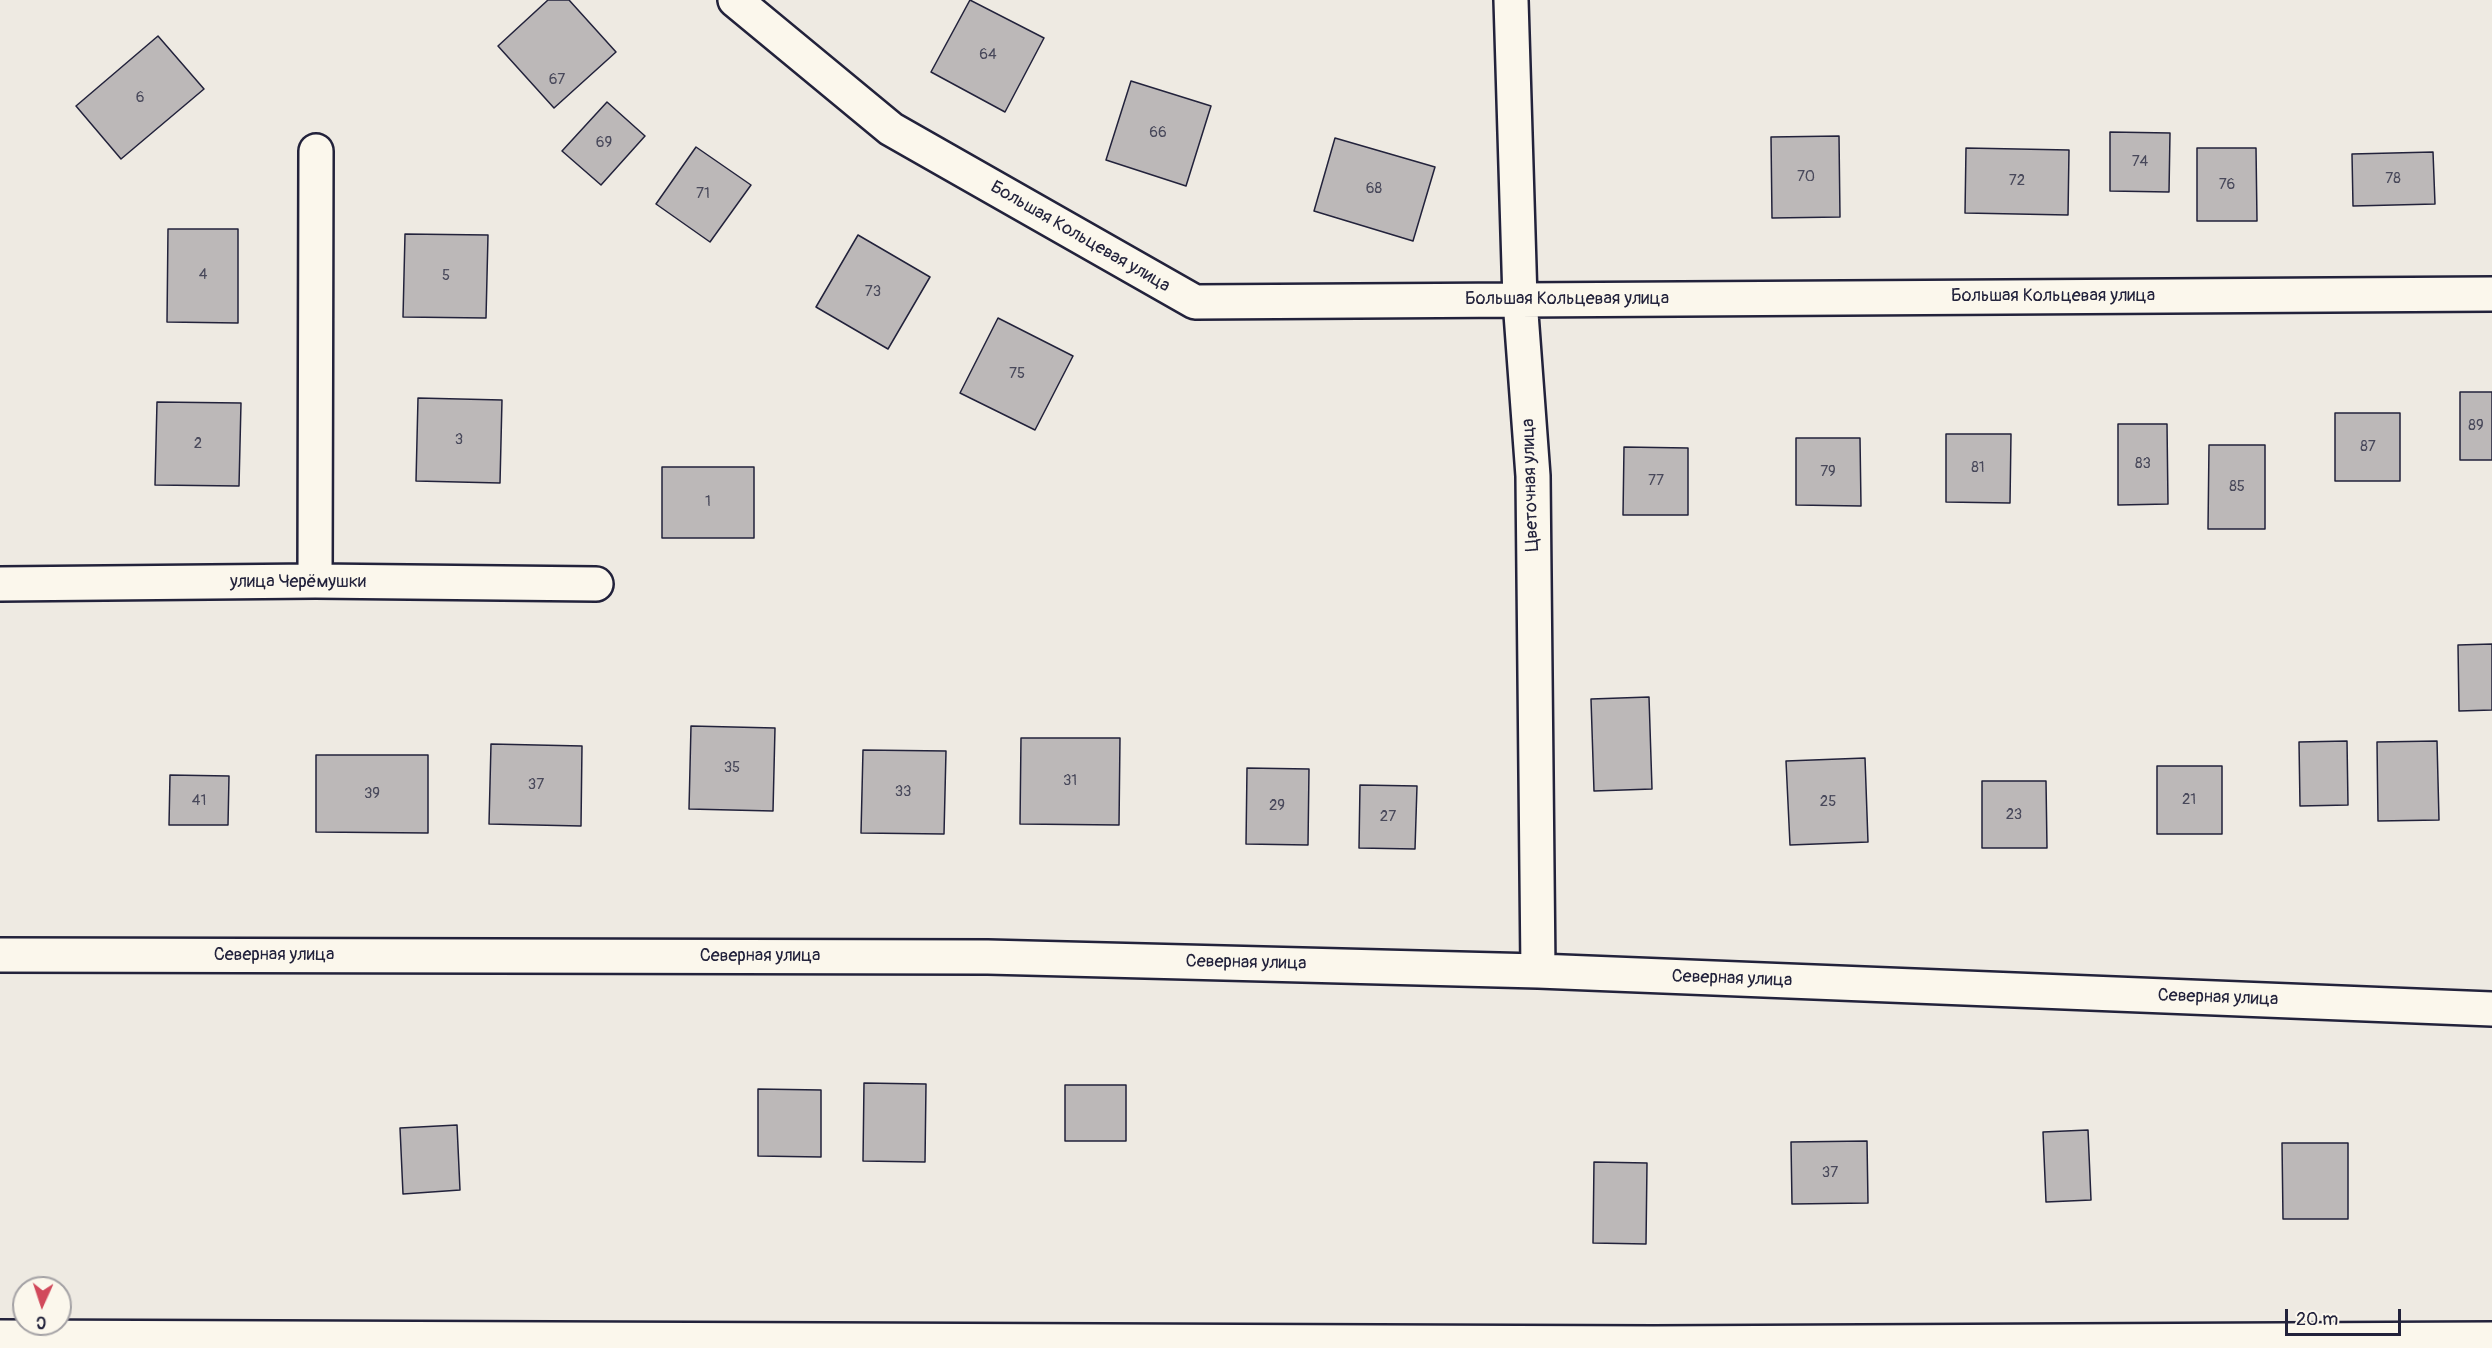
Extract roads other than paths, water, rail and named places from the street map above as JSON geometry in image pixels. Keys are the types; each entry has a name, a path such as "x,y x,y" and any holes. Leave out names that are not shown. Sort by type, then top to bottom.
{"street":[{"name":"Большая Кольцевая улица","path":"735,0 891,129 1195,302 2492,294"},
{"name":"Цветочная улица","path":"1511,0 1520,300 1533,476 1538,971"},
{"path":"315,581 316,151"},
{"name":"улица Черёмушки","path":"0,584 315,581 596,584"},
{"name":"Северная улица","path":"0,955 988,957 1538,971 2492,1009"},
{"path":"0,1337 1653,1343 2492,1340"}]}
